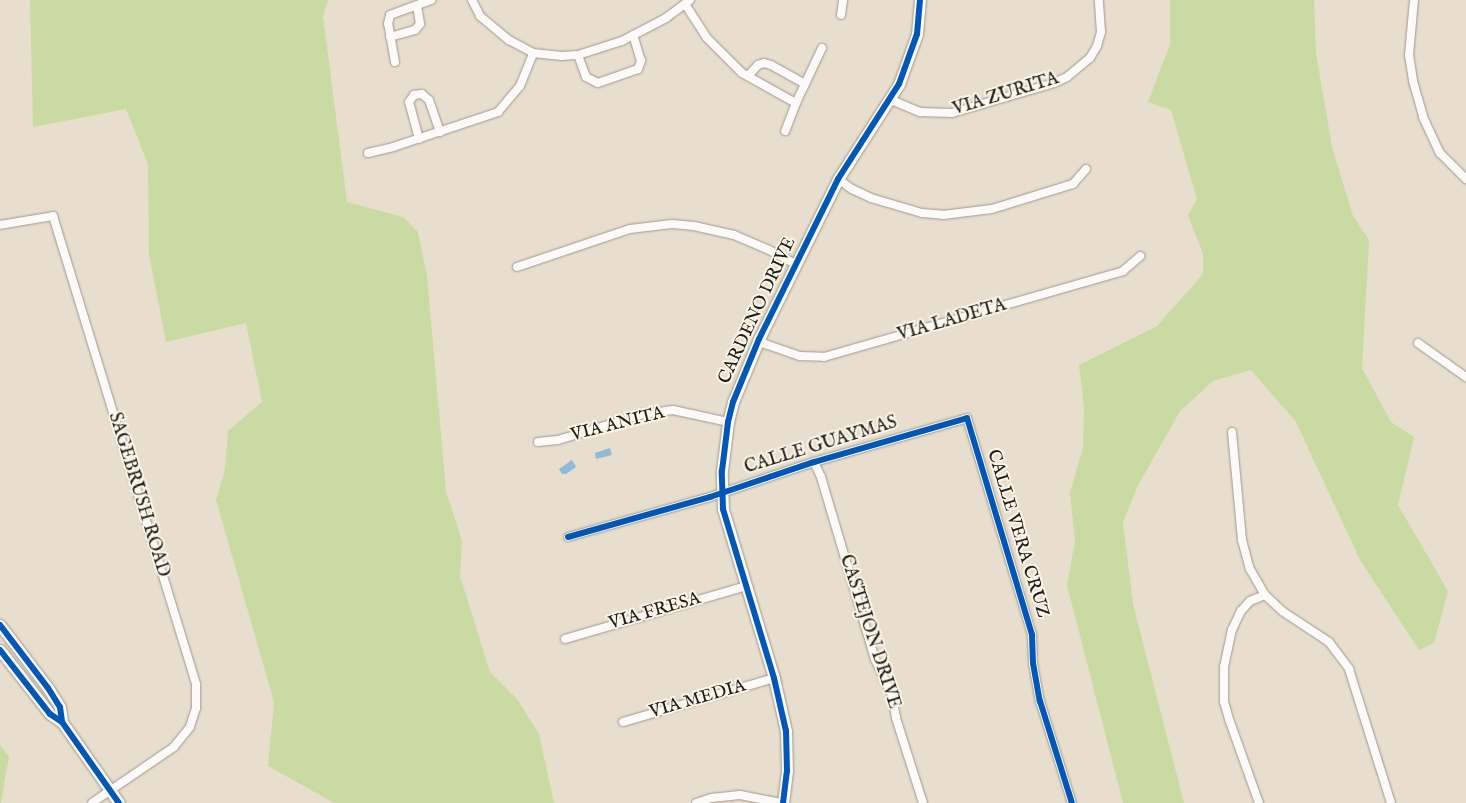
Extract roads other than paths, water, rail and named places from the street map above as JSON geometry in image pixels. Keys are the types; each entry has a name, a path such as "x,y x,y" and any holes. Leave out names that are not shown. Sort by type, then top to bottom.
{"street":[{"path":"395,62 388,24 390,15 431,0"},
{"path":"472,0 480,16 494,30 534,53 578,54 633,36 666,18 688,2 707,38 748,76 796,103"},
{"path":"841,15 843,0"},
{"name":"CARDENO DRIVE","path":"783,803 787,771 786,731 774,678 723,509 722,471 728,422 736,393 759,339 838,179 899,84 915,42 920,0"},
{"name":"VIA ZURITA","path":"889,99 920,112 952,113 1054,83 1067,77 1090,58 1097,46 1101,32 1099,0"},
{"path":"1414,0 1411,12 1409,55 1413,81 1423,117 1440,153 1466,179"},
{"path":"390,37 415,30 420,24 417,5"},
{"path":"578,54 586,77 598,83 638,68 642,61 633,36"},
{"path":"785,131 822,48"},
{"path":"368,153 419,139 498,112 520,86 534,53"},
{"path":"748,76 758,65 764,63 805,84"},
{"path":"419,139 409,102 414,95 422,94 429,100 440,132"},
{"path":"838,179 870,198 922,213 943,215 992,209 1073,184 1086,169"},
{"name":"SAGEBRUSH ROAD","path":"0,224 53,216 196,685 196,708 190,727 174,747 110,790"},
{"path":"517,268 630,229 672,224 694,226 734,235 795,264"},
{"name":"VIA LADETA","path":"759,339 766,344 799,356 824,357 1123,271 1140,256"},
{"path":"1418,343 1466,377"},
{"name":"VIA ANITA","path":"538,442 558,440 644,414 673,410 728,422"},
{"name":"CALLE GUAYMAS","path":"568,537 722,492 814,462 967,418"},
{"name":"CALLE VERA CRUZ","path":"967,418 1032,636 1033,663 1040,701 1072,803"},
{"path":"1232,432 1242,540 1250,569 1265,595 1282,611 1329,642 1349,669 1391,803"},
{"name":"CASTEJON DRIVE","path":"814,462 821,477 874,659 892,695 896,718 922,803"},
{"name":"VIA FRESA","path":"565,639 746,586"},
{"path":"1259,803 1227,711 1224,667 1232,630 1241,610 1250,601 1265,595"},
{"path":"0,625 48,688 60,707 62,722"},
{"path":"0,650 50,714 62,722 119,803"},
{"name":"VIA MEDIA","path":"623,722 774,678"},
{"path":"92,803 110,790"},
{"path":"696,803 712,798 740,795 783,803"}],"water":[{"path":"610,448 612,455 596,459 595,453"},
{"path":"572,460 576,467 566,474 562,474 559,469"}]}
